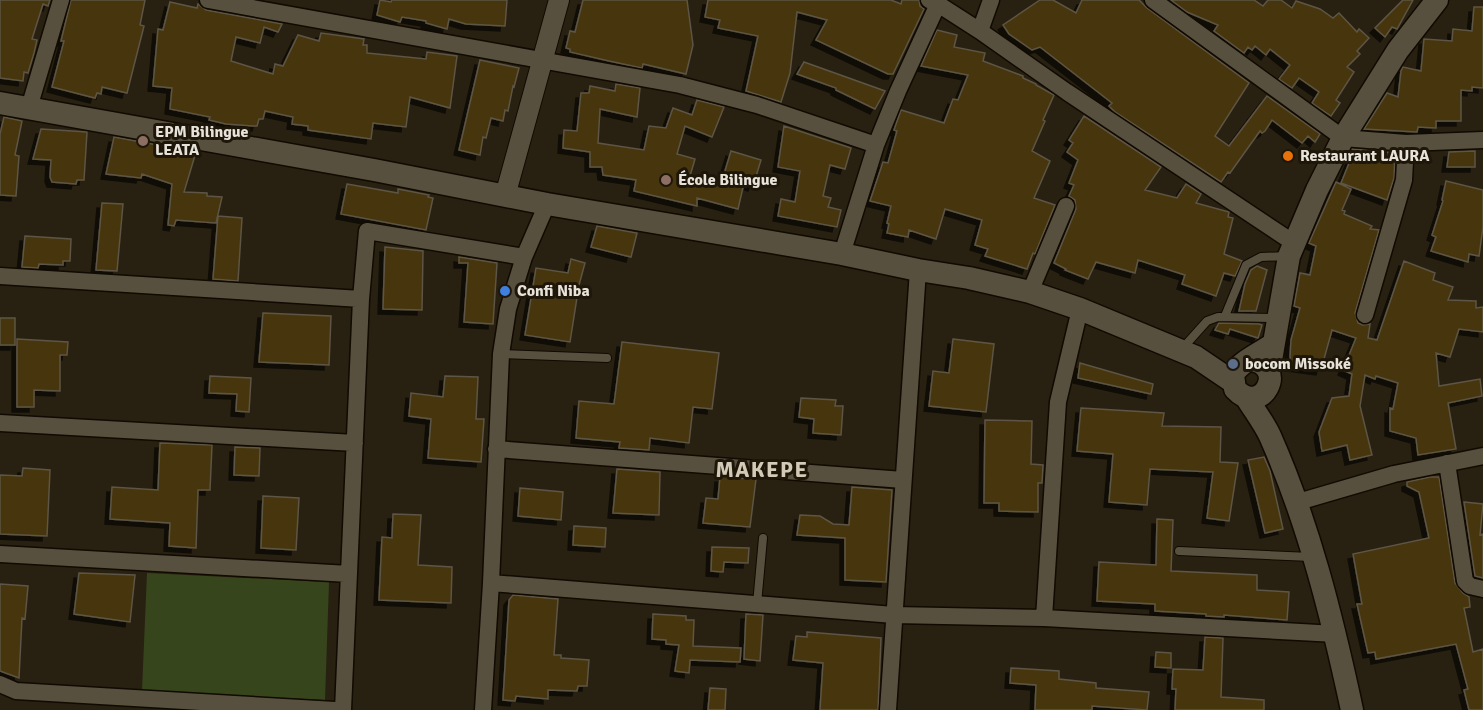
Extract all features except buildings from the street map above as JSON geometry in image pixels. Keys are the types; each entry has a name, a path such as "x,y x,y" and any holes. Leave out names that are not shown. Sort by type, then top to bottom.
{"main road":[{"path":"1352,710 1336,634 1298,502 1270,435 1252,376 1272,345 1292,250 1317,190 1343,138 1398,50 1437,0"},
{"path":"0,103 374,170 547,204 969,278 1030,292 1080,309 1189,354 1252,376"}],"street":[{"path":"29,108 61,0"},
{"path":"208,0 680,85 757,105 876,145"},
{"path":"505,196 559,0"},
{"path":"980,31 991,0"},
{"path":"1153,0 1343,138 1406,143 1483,140"},
{"path":"842,254 876,145 934,2 980,31 1292,250"},
{"path":"1365,315 1402,187 1406,143"},
{"path":"483,710 501,354 508,309 524,257 547,204"},
{"path":"1030,292 1066,206"},
{"path":"344,710 361,298 367,231 524,257"},
{"path":"888,710 918,270"},
{"path":"0,276 361,298"},
{"path":"1044,618 1058,402 1080,309"},
{"path":"0,423 355,443"},
{"path":"496,450 903,480"},
{"path":"1298,502 1394,474 1483,456"},
{"path":"1447,463 1466,580 1470,586 1483,589"},
{"path":"0,554 349,574"},
{"path":"491,583 894,615 1044,618 1336,634"},
{"path":"0,684 16,691 335,710"}],"lane":[{"path":"1225,316 1246,265 1261,257 1292,250"},
{"path":"1189,354 1207,321 1225,316 1278,318"},
{"path":"501,354 608,358"},
{"path":"757,604 763,538"},
{"path":"1179,551 1314,557"}],"green space":[{"path":"147,573 329,582 325,700 142,691"}],"place":[{"name":"EPM Bilingue LEATA","path":"143,141"},
{"name":"Restaurant LAURA","path":"1288,156"},
{"name":"École Bilingue","path":"666,180"},
{"name":"Confi Niba","path":"505,291"},
{"name":"bocom Missoké","path":"1233,364"}],"district":[{"name":"MAKEPE","path":"762,469"}]}
